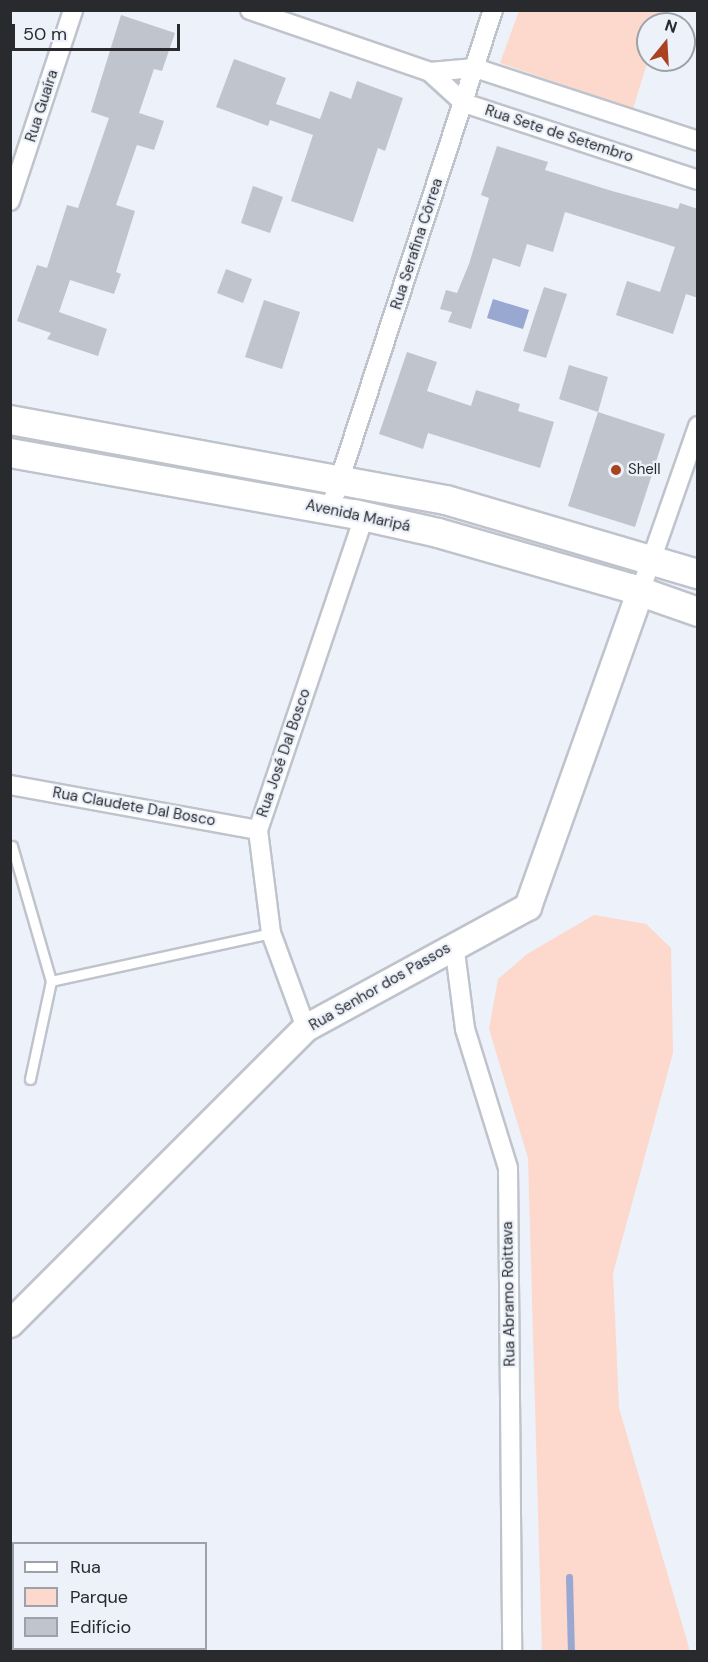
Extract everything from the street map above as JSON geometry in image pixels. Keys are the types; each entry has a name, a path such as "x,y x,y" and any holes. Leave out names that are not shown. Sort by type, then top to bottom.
{"main road":[{"path":"10,420 341,478 446,500 676,567"},
{"name":"Avenida Maripá","path":"10,453 330,509 438,532 698,612"},
{"path":"302,504 316,496 319,486 312,473"},
{"path":"364,516 360,504 363,492 374,485"},
{"path":"625,552 627,578 639,592 660,588 665,574 676,567"}],"street":[{"name":"Rua Guaíra","path":"10,201 73,10"},
{"name":"Rua Sete de Setembro","path":"250,10 430,72 464,103 698,180"},
{"name":"Rua Serafina Côrrea","path":"330,509 493,10"},
{"name":"Rua Sete de Setembro","path":"430,72 475,68 698,141"},
{"path":"676,567 698,426"},
{"name":"Rua José Dal Bosco","path":"306,1028 271,933 258,830 364,516"},
{"name":"Rua Senhor dos Passos","path":"10,1324 306,1028 454,944 528,906 639,592"},
{"name":"Rua Claudete Dal Bosco","path":"10,784 258,830"},
{"name":"Rua Abramo Roittava","path":"454,944 465,1029 508,1168 512,1652"}],"lane":[{"path":"12,846 51,981 30,1079"},
{"path":"51,981 271,933"}],"green space":[{"path":"519,11 664,11 636,12 636,72 644,72 633,109 500,63"},
{"path":"594,915 646,924 671,948 673,1053 613,1273 619,1408 690,1651 542,1651 528,1158 489,1029 498,979 527,954"}],"water":[{"path":"493,299 529,310 523,329 487,318"}],"building":[{"path":"121,15 175,33 162,71 154,69 139,113 164,121 154,150 137,145 116,205 135,211 116,272 121,274 114,294 70,280 59,312 107,329 98,356 47,339 51,333 17,321 37,265 47,268 67,205 78,208 109,118 91,112"},
{"path":"234,59 286,78 276,104 320,119 330,91 351,99 357,81 403,98 385,151 378,148 353,222 291,201 313,135 270,120 268,126 216,107"},
{"path":"497,146 548,162 545,170 612,191 678,209 680,203 698,209 698,298 686,294 673,334 616,315 627,281 660,292 675,247 565,212 553,252 527,244 520,267 493,258 471,329 448,322 452,312 440,309 446,290 457,293 469,264 489,198 481,195"},
{"path":"253,186 283,197 270,233 241,223"},
{"path":"226,269 252,279 243,303 217,293"},
{"path":"544,287 567,294 546,358 523,351"},
{"path":"264,300 300,312 282,369 245,357"},
{"path":"407,352 437,362 427,391 471,406 476,390 520,404 518,411 554,422 540,468 428,433 423,449 379,434"},
{"path":"569,365 608,377 598,412 559,399"},
{"name":"Shell","path":"598,412 665,434 635,527 568,506"}],"waterway":[{"path":"569,1577 571,1652"}],"place":[{"name":"Shell","path":"616,470"}]}
